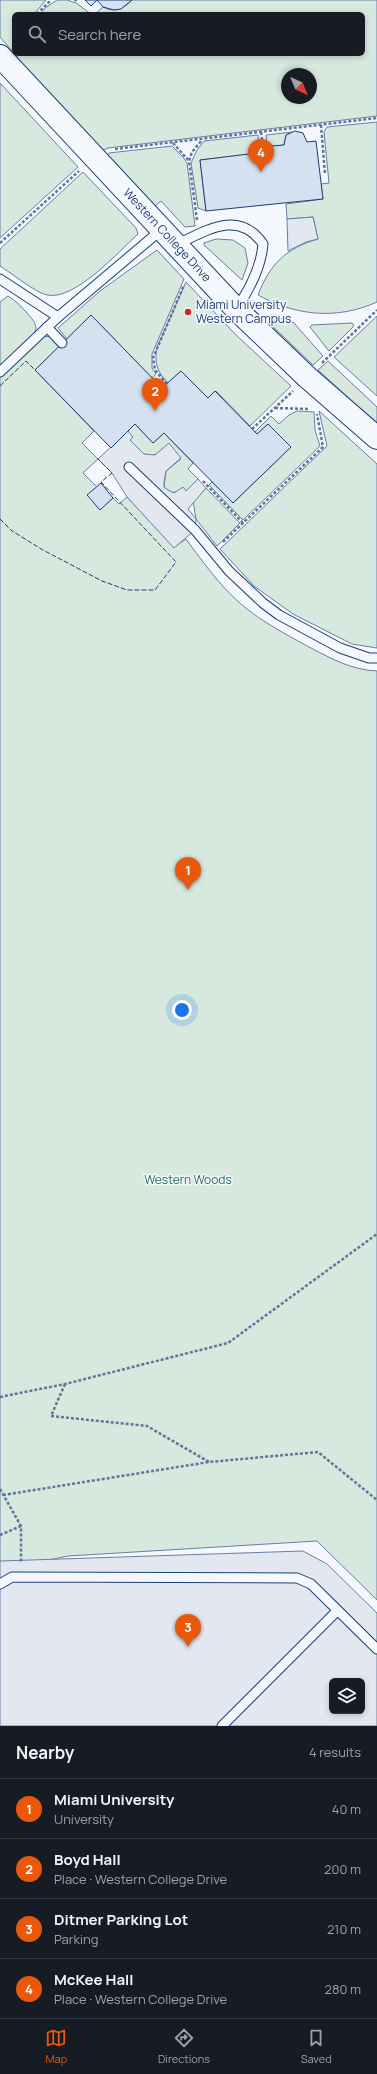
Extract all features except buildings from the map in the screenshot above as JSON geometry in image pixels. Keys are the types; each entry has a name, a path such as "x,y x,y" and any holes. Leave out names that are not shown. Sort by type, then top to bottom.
{"street":[{"name":"Western College Drive","path":"0,56 236,309 307,377 377,438"}],"lane":[{"path":"0,372 155,223"},
{"path":"176,245 217,226 238,224 255,232 263,244 262,259 248,291 236,309"},
{"path":"0,279 58,317"},
{"path":"47,327 62,344"},
{"path":"129,467 195,530 246,588 279,615 351,653 377,658"},
{"path":"0,1584 12,1577 297,1578 311,1584 377,1649"},
{"path":"222,1726 337,1611"}],"path":[{"path":"39,12 51,0"},
{"path":"110,150 377,118"},
{"path":"321,125 325,174"},
{"path":"261,132 264,152"},
{"path":"198,235 189,161 192,152 203,139"},
{"path":"173,143 189,161"},
{"path":"0,243 83,167"},
{"path":"167,384 155,370 153,358 187,279"},
{"path":"320,364 377,310"},
{"path":"252,429 297,387"},
{"path":"213,552 323,447 316,409 296,407 275,408"},
{"path":"203,481 243,523"},
{"path":"0,1397 65,1384 228,1343 377,1234"},
{"path":"65,1384 51,1416 147,1426 209,1462"},
{"path":"3,1495 209,1462 318,1452 377,1500"},
{"path":"0,1489 21,1526 21,1577"},
{"path":"0,1535 21,1526"}],"green space":[{"path":"0,0 46,0 36,12 12,12 12,51 0,37"},
{"path":"57,0 67,0 76,3 88,12 42,12"},
{"path":"132,0 377,0 377,116 108,148 102,151 28,71 17,56 365,56 365,12 97,12 103,7 111,10 119,9"},
{"path":"0,83 78,167 0,238"},
{"path":"377,122 377,302 362,308 347,311 317,313 287,307 258,295 268,274 280,259 297,247 318,239 313,217 287,219 286,204 323,199 321,184 329,183 324,132 327,127"},
{"path":"292,132 286,135 284,145 267,147 266,135"},
{"path":"258,135 259,146 252,148 252,154 200,160 206,211 198,208 191,163 197,150 204,141"},
{"path":"172,146 187,163 195,226 185,227 161,201 155,206 107,156 109,153"},
{"path":"83,172 136,228 138,234 83,283 58,295 47,295 30,287 0,266 0,249"},
{"path":"216,239 233,240 245,248 248,263 242,280 204,245 204,243"},
{"path":"157,250 184,279 152,354 152,368 156,374 152,378 91,315 67,339 58,328 100,291"},
{"path":"186,282 235,334 291,386 250,426 216,391 208,398 181,371 168,383 161,375 157,367 157,347"},
{"path":"8,296 14,300 30,317 34,322 36,329 26,343 0,367 0,302"},
{"path":"270,315 293,322 323,356 313,365 265,319"},
{"path":"377,316 377,396 334,357"},
{"path":"352,323 354,326 329,351 310,327 312,325"},
{"name":"Western Woods","path":"43,336 51,337 59,347 35,370 94,431 82,443 98,459 83,473 97,487 100,509 113,498 119,504 127,497 174,547 186,539 226,589 257,617 335,660 359,669 377,671 377,1600 317,1541 68,1556 0,1570 0,377"},
{"path":"328,361 377,407 377,424 318,370"},
{"path":"297,411 314,412 315,430 320,446 243,520 209,485 212,482 233,503 291,447 268,424 257,434 255,432 271,416 279,424 289,415"},
{"path":"319,411 377,464 377,648 352,644 293,614 254,586 220,549 327,446"},
{"path":"135,424 153,443 164,433 193,463 188,469 198,479 186,491 183,488 173,492 164,487 166,471 181,459 158,453 151,456 144,454 130,440 128,431"},
{"path":"206,488 240,523 217,546 196,519 193,501"}],"shaded area":[{"path":"313,217 318,239 306,242 288,251 287,219"},
{"path":"128,431 133,437 130,440 144,454 155,455 169,443 181,458 166,471 164,487 168,490 174,493 183,487 186,491 198,479 206,488 188,509 196,519 195,530 174,548 127,497 112,473 98,459"},
{"path":"303,1551 327,1564 377,1613 377,1726 0,1726 0,1561"}],"fence":[{"path":"0,386 26,361 35,370"},
{"path":"0,519 12,531 43,550 102,581 127,590 155,590 176,562 101,482 112,473 98,459"}],"place":[{"name":"McKee Hall","path":"261,172"},
{"name":"Miami University Western Campus","path":"188,312"},
{"name":"Boyd Hall","path":"155,411"},
{"name":"Miami University","path":"188,890"},
{"name":"Ditmer Parking Lot","path":"188,1647"}]}
